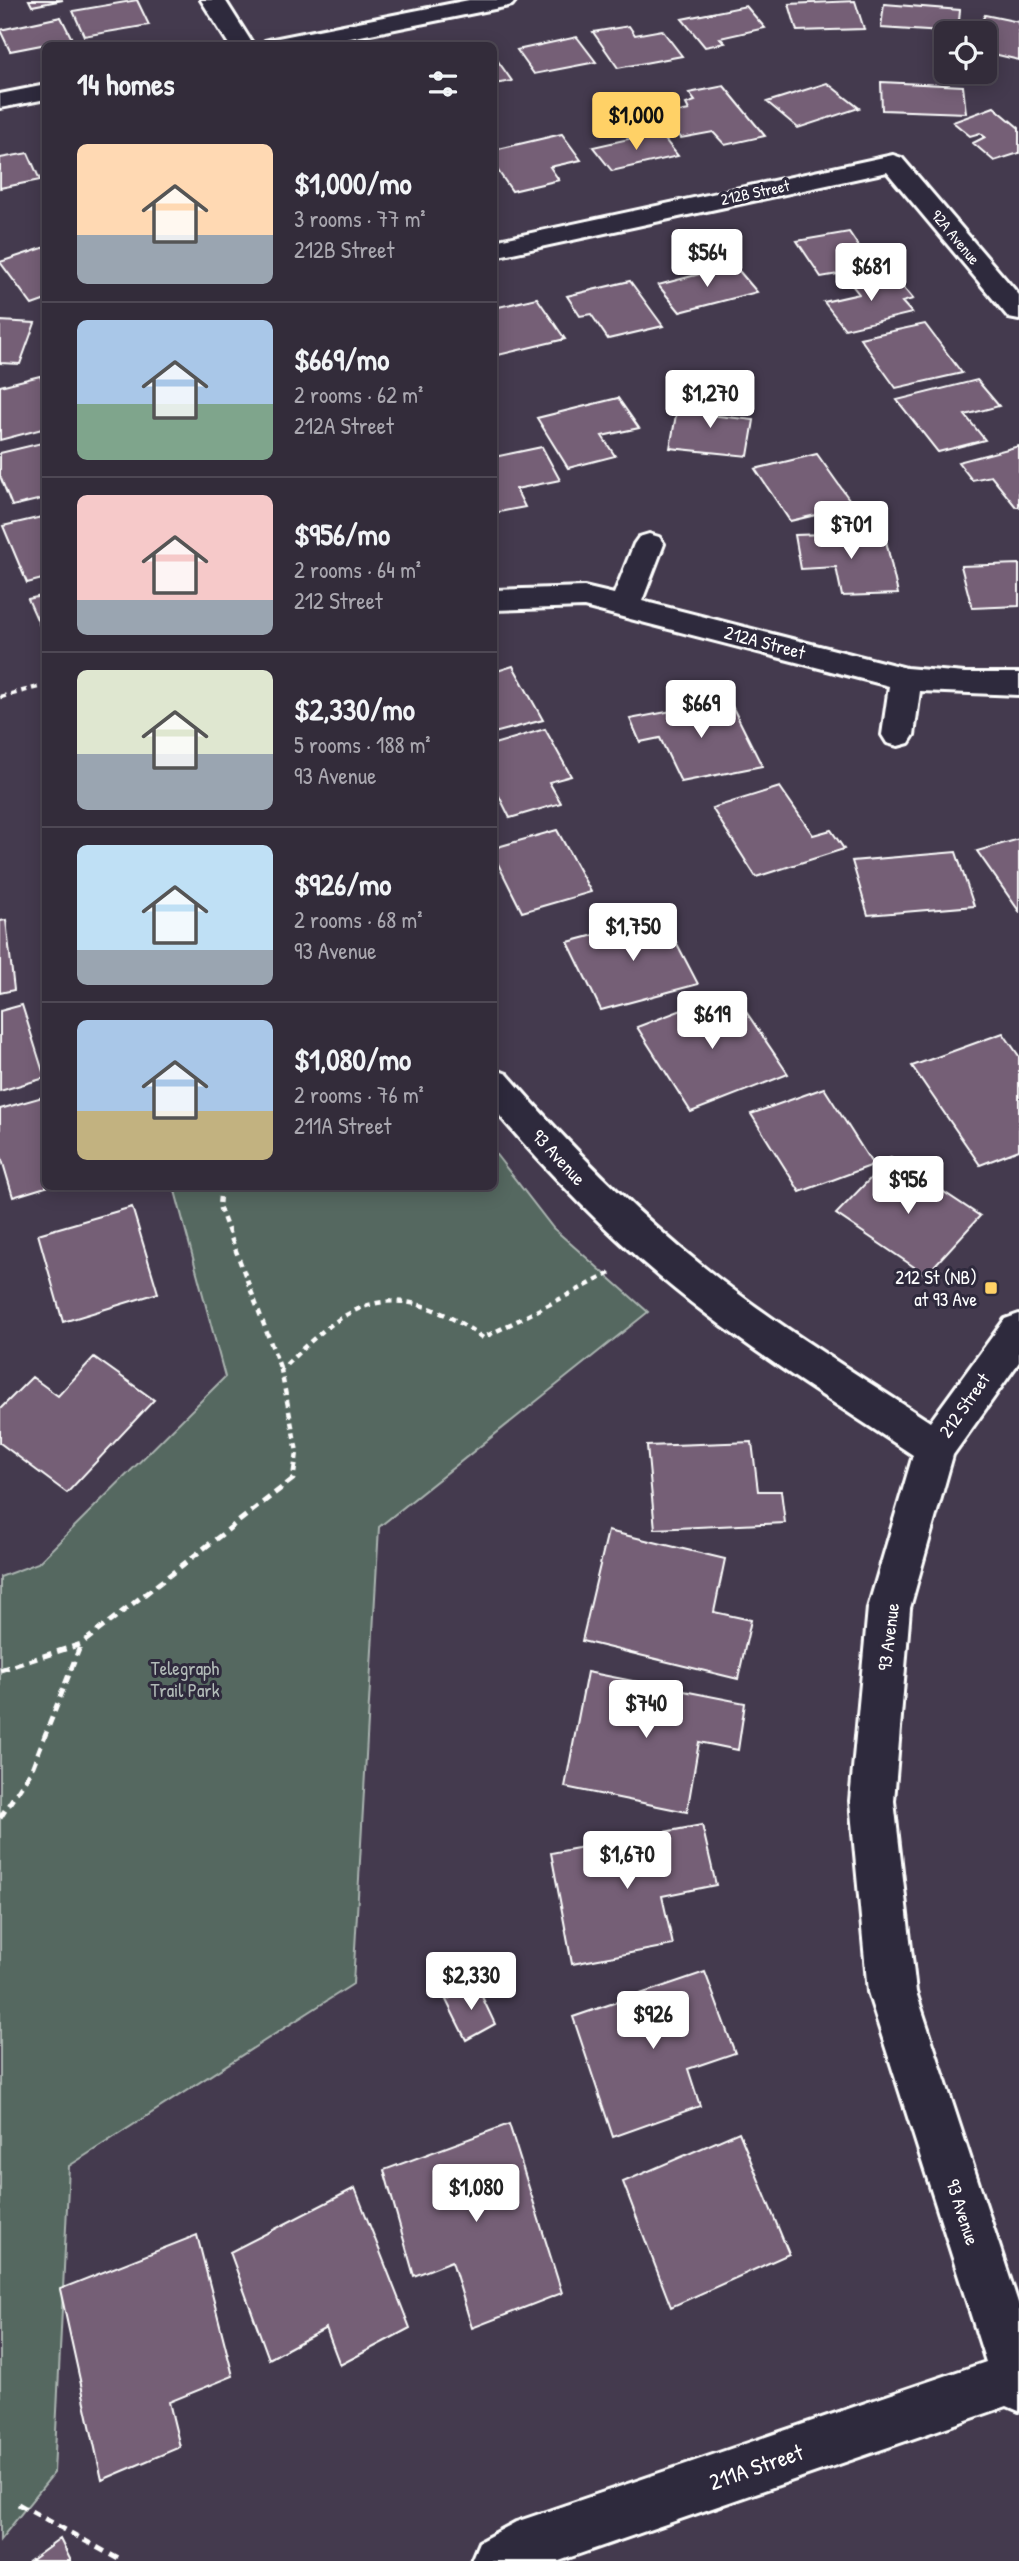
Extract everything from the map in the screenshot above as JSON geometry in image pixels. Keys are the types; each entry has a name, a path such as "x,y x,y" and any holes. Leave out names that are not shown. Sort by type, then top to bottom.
{"street":[{"path":"213,0 239,42"},
{"path":"293,42 504,0"},
{"path":"0,101 42,93"},
{"name":"212B Street","path":"497,248 893,163"},
{"name":"92A Avenue","path":"893,163 1019,312"},
{"path":"625,605 649,544"},
{"name":"212A Street","path":"497,600 584,597 625,605 906,679 964,684 1019,684"},
{"path":"898,735 906,679"},
{"name":"93 Avenue","path":"497,1088 551,1152 608,1210 655,1250 724,1305 934,1447 889,1608 872,1801 892,1992 1018,2381"},
{"name":"212 Street","path":"934,1447 1019,1331"},
{"name":"211A Street","path":"498,2561 516,2549 1018,2381"}],"path":[{"path":"0,697 42,686"},
{"path":"0,1670 81,1644 293,1479 297,1452 281,1370 219,1206 221,1190"},
{"path":"281,1370 309,1339 331,1322 360,1308 391,1298 428,1303 461,1319 483,1338 655,1250"},
{"path":"0,1818 31,1771 81,1644"},
{"path":"18,2504 122,2561"}],"green space":[{"name":"Telegraph Trail Park","path":"497,1156 553,1228 648,1312 379,1527 353,1984 69,2166 54,2473 0,2540 0,1577 38,1563 225,1377 175,1190 497,1190"}],"building":[{"path":"29,0 63,0 32,6"},
{"path":"137,0 149,25 84,36 73,11"},
{"path":"855,1 864,29 797,31 789,4"},
{"path":"884,4 960,10 959,21 934,21 934,31 881,28"},
{"path":"746,6 765,28 720,38 725,43 705,47 682,19"},
{"path":"985,15 1019,22 1019,60 997,55 997,21 982,21"},
{"path":"61,17 72,39 42,42 42,45 10,51 0,30"},
{"path":"629,26 635,35 662,30 682,56 618,68 593,32"},
{"path":"577,37 596,62 534,74 517,50"},
{"path":"497,60 512,81 497,84"},
{"path":"881,82 963,86 966,113 882,110"},
{"path":"827,83 859,108 798,128 767,102"},
{"path":"724,86 765,136 725,145 713,132 681,138 664,115 689,110 686,104 695,101 689,93"},
{"path":"994,107 1019,128 1019,153 994,161 973,143 985,137 980,133 970,136 953,122"},
{"path":"659,132 678,156 612,171 593,147"},
{"path":"562,134 581,160 550,167 559,180 512,191 497,169 497,149"},
{"path":"28,153 40,180 0,188 0,158"},
{"path":"849,232 873,268 821,277 797,241"},
{"path":"42,248 42,301 32,305 0,262"},
{"path":"734,265 757,292 680,312 658,285"},
{"path":"893,275 913,299 902,302 912,313 845,329 824,302 859,294 852,285"},
{"path":"630,281 663,326 608,339 591,314 580,316 567,296"},
{"path":"537,298 565,339 497,355 497,307"},
{"path":"0,321 35,323 20,364 0,363"},
{"path":"925,324 962,373 896,388 860,338"},
{"path":"40,376 42,429 0,440 0,386"},
{"path":"977,380 999,406 965,415 985,440 938,452 897,400"},
{"path":"618,398 639,428 602,436 615,456 568,468 537,418"},
{"path":"679,398 712,401 710,415 754,420 748,456 670,448"},
{"path":"42,443 42,499 12,506 0,476 0,453"},
{"path":"1019,446 1019,507 1016,507 991,476 972,480 958,462"},
{"path":"542,447 560,480 516,489 525,507 497,512 497,456"},
{"path":"817,454 854,506 790,521 755,469"},
{"path":"42,517 42,579 27,583 3,526"},
{"path":"884,532 898,594 842,596 836,567 801,569 795,535"},
{"path":"1019,564 1019,606 972,608 961,566"},
{"path":"42,596 42,630 28,599"},
{"path":"513,666 543,720 497,732 497,671"},
{"path":"729,700 762,766 681,782 660,738 640,742 630,719"},
{"path":"545,729 571,776 549,782 561,803 510,818 497,792 497,743"},
{"path":"780,787 813,835 831,830 844,849 756,877 712,808"},
{"path":"557,830 591,892 522,912 497,862 497,847"},
{"path":"1019,839 1019,911 977,851"},
{"path":"956,852 974,906 868,915 852,861"},
{"path":"663,917 698,984 601,1010 568,942"},
{"path":"6,920 14,990 0,993 0,921"},
{"path":"732,991 788,1074 691,1112 637,1027"},
{"path":"22,1005 42,1068 42,1079 0,1091 0,1011"},
{"path":"1003,1033 1019,1056 1019,1150 980,1165 912,1066"},
{"path":"824,1088 873,1165 800,1192 751,1114"},
{"path":"42,1097 42,1188 13,1197 0,1153 0,1109"},
{"path":"891,1157 980,1216 926,1275 836,1214"},
{"path":"132,1207 158,1293 63,1322 38,1234"},
{"path":"94,1357 154,1400 67,1493 0,1443 0,1409 32,1377 58,1396"},
{"path":"752,1442 758,1491 781,1491 785,1523 655,1529 647,1446"},
{"path":"608,1531 725,1559 714,1612 751,1620 738,1679 582,1641"},
{"path":"587,1672 745,1703 738,1750 699,1742 687,1812 565,1787"},
{"path":"702,1825 716,1885 662,1896 673,1945 572,1964 551,1853"},
{"path":"705,1972 735,2053 688,2069 700,2106 613,2137 573,2017"},
{"path":"476,1984 495,2024 466,2040 446,2000"},
{"path":"509,2124 562,2293 472,2328 452,2261 414,2276 384,2170"},
{"path":"739,2132 789,2254 671,2307 623,2182"},
{"path":"355,2188 410,2328 340,2365 326,2328 269,2359 230,2252"},
{"path":"197,2235 233,2376 169,2402 180,2447 102,2480 60,2289"},
{"path":"60,2539 71,2561 30,2561"}],"place":[{"name":"212 St (NB) at 93 Ave","path":"991,1288"}]}
